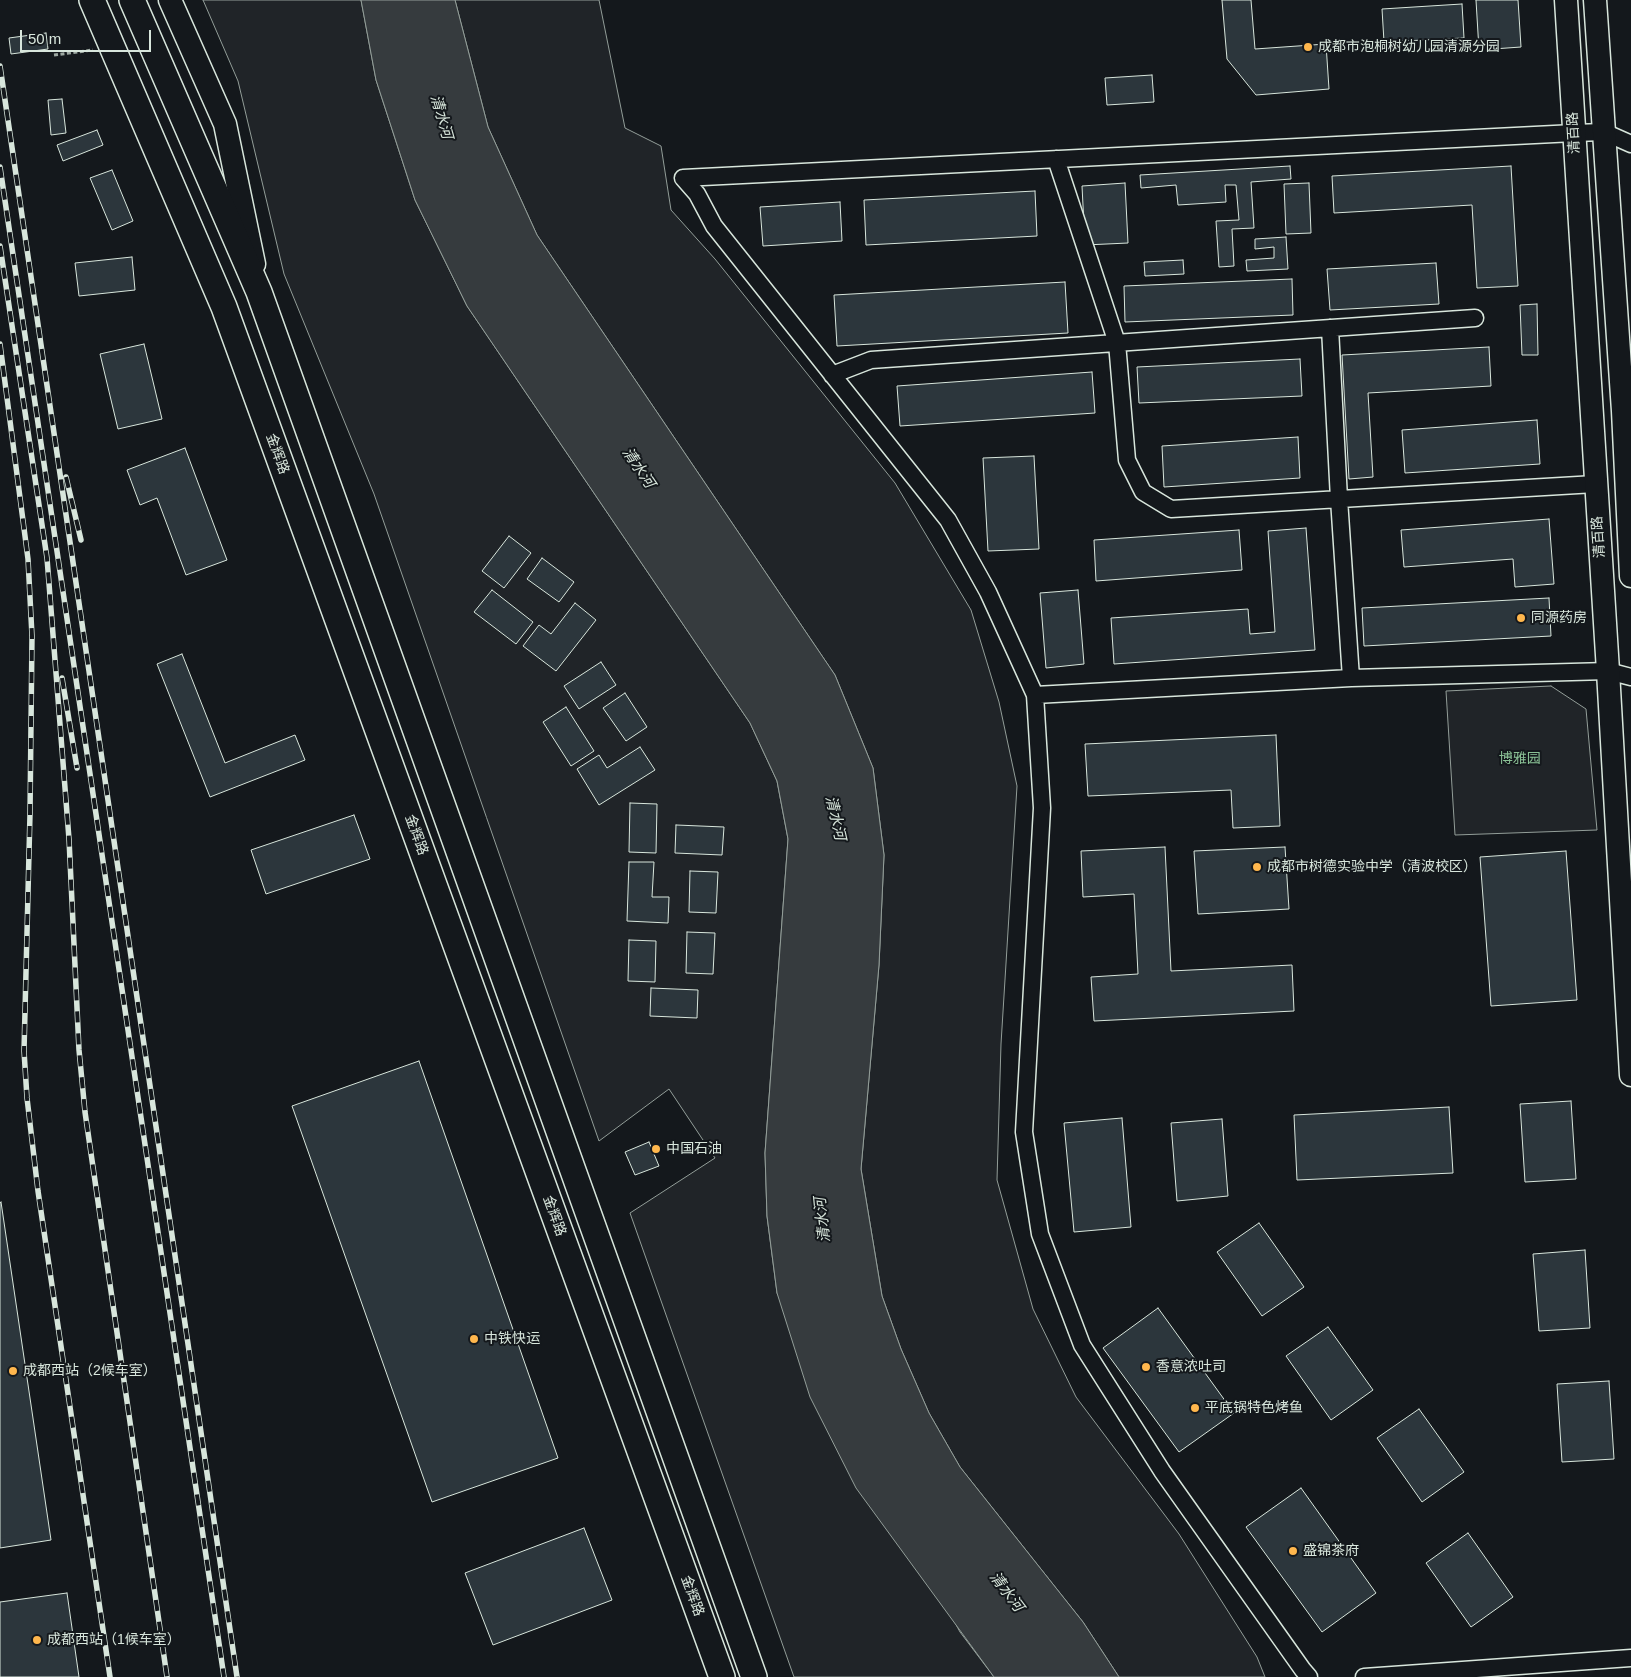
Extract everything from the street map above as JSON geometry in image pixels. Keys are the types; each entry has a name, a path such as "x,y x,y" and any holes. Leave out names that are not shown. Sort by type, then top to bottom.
{"main road":[{"name":"金辉路","path":"92,0 224,307 722,1677"},
{"path":"132,0 259,292 754,1677"}],"street":[{"path":"170,0 225,124 259,292"},
{"name":"清百路","path":"1566,0 1631,1075"},
{"path":"1595,0 1629,497 1631,576"},
{"path":"1310,1677 1302,1670 1162,1471 1082,1345 1040,1234 1024,1132 1042,808 1035,695 988,592 948,520 714,226 697,194 684,178 1574,133 1604,132 1631,144"},
{"path":"1056,159 1117,343 1127,460 1143,492 1171,510 1595,484"},
{"path":"832,375 871,360 1475,318"},
{"path":"1330,328 1351,678"},
{"path":"1035,695 1351,678 1608,671 1631,677"},
{"path":"1364,1677 1631,1658"}],"path":[{"path":"54,55 98,50"}],"green space":[{"path":"203,0 361,0 376,80 415,200 467,306 750,723 777,781 788,839 765,1153 767,1216 777,1293 960,1632 994,1677 794,1677 630,1213 715,1158 669,1089 599,1141 374,494 284,274 238,81"},
{"path":"455,0 599,0 625,128 661,146 671,210 715,259 895,483 971,610 999,702 1017,786 1001,1044 997,1180 1033,1309 1076,1397 1179,1534 1257,1657 1265,1677 1119,1677 1083,1622 960,1467 929,1413 901,1349 882,1296 861,1169 879,965 884,855 873,768 835,675 537,235 488,127"},
{"name":"博雅园","path":"1551,686 1586,709 1597,830 1455,835 1446,691"}],"water":[{"name":"清水河","path":"361,0 455,0 488,127 537,235 835,675 873,768 884,855 879,965 861,1169 882,1296 901,1349 929,1413 960,1467 1083,1622 1119,1677 994,1677 856,1488 810,1397 777,1293 767,1216 765,1153 788,839 777,781 750,723 467,306 415,200 376,80"}],"building":[{"name":"成都市泡桐树幼儿园清源分园","path":"1222,0 1251,0 1255,49 1326,44 1329,89 1256,95 1227,59"},
{"path":"1476,0 1518,0 1521,47 1479,50"},
{"path":"1462,4 1464,38 1384,42 1382,9"},
{"path":"46,33 48,49 11,54 9,38"},
{"path":"1152,75 1154,102 1107,105 1105,78"},
{"path":"62,99 66,133 51,135 48,100"},
{"path":"97,130 103,145 63,161 57,145"},
{"path":"1290,166 1291,179 1251,182 1254,228 1232,229 1234,266 1219,267 1216,221 1239,220 1236,185 1225,185 1226,202 1178,205 1176,185 1141,188 1140,175"},
{"path":"1511,166 1518,286 1477,288 1472,205 1334,213 1332,176"},
{"path":"112,170 133,221 112,230 90,178"},
{"path":"1125,183 1128,243 1085,245 1082,186"},
{"path":"1309,183 1311,233 1286,234 1284,184"},
{"path":"1035,191 1037,236 866,245 864,200"},
{"path":"840,202 842,241 763,246 760,207"},
{"path":"1286,237 1288,269 1247,271 1246,260 1274,258 1274,247 1255,249 1255,239"},
{"path":"132,257 135,290 79,296 75,263"},
{"path":"1183,260 1184,274 1145,276 1144,262"},
{"path":"1436,263 1439,304 1330,310 1327,269"},
{"path":"1292,279 1293,315 1125,322 1124,286"},
{"path":"1065,282 1068,333 837,346 834,295"},
{"path":"1537,304 1538,355 1522,355 1520,305"},
{"path":"144,344 162,419 118,429 100,354"},
{"path":"1489,347 1491,386 1368,393 1373,477 1349,479 1342,355"},
{"path":"1300,359 1302,396 1139,403 1137,367"},
{"path":"1092,372 1095,413 900,426 897,386"},
{"path":"1537,420 1540,464 1405,473 1402,430"},
{"path":"1298,437 1300,478 1164,487 1162,446"},
{"path":"185,448 227,560 186,575 157,498 140,505 127,470"},
{"path":"1034,456 1039,549 988,551 983,458"},
{"path":"1549,519 1554,584 1515,587 1513,559 1404,567 1401,530"},
{"path":"1306,528 1315,650 1114,664 1111,618 1248,609 1250,634 1275,632 1268,531"},
{"path":"1239,530 1242,570 1096,581 1094,540"},
{"path":"509,536 531,553 504,588 482,571"},
{"path":"542,558 574,582 559,602 527,579"},
{"path":"492,590 533,622 516,644 474,612"},
{"path":"1078,590 1084,664 1046,668 1040,593"},
{"path":"1549,598 1551,636 1364,646 1362,608"},
{"path":"575,603 596,620 556,671 523,646 539,625 551,634"},
{"path":"182,654 225,763 295,735 305,760 210,797 157,664"},
{"path":"601,662 616,685 579,709 564,686"},
{"path":"625,693 647,727 626,741 603,708"},
{"path":"566,707 594,751 571,766 543,722"},
{"path":"1276,735 1280,826 1233,828 1231,790 1088,796 1085,744"},
{"path":"640,747 655,770 599,805 577,769 599,755 607,768"},
{"path":"630,803 657,804 656,853 629,852"},
{"path":"354,815 370,859 266,894 251,850"},
{"path":"676,825 724,827 722,855 675,853"},
{"path":"1165,847 1171,971 1292,965 1294,1011 1094,1021 1091,977 1138,974 1134,894 1083,897 1081,851"},
{"path":"1285,847 1289,909 1198,914 1194,851"},
{"path":"1566,851 1577,1000 1491,1006 1480,857"},
{"path":"629,862 654,862 652,897 669,897 668,923 627,921"},
{"path":"690,871 718,872 716,913 689,912"},
{"path":"687,932 715,933 713,974 686,973"},
{"path":"629,940 656,941 655,982 628,981"},
{"path":"651,988 698,990 697,1018 650,1016"},
{"path":"419,1061 558,1458 432,1502 292,1106"},
{"path":"1571,1101 1576,1179 1525,1182 1520,1104"},
{"path":"1449,1107 1453,1173 1297,1180 1294,1115"},
{"path":"1122,1118 1131,1227 1074,1232 1064,1123"},
{"path":"1222,1119 1228,1196 1177,1201 1171,1123"},
{"path":"649,1142 659,1166 635,1175 625,1152"},
{"name":"成都西站（2候车室）","path":"0,1203 51,1540 0,1548"},
{"path":"1259,1223 1304,1287 1262,1316 1217,1252"},
{"path":"1585,1250 1590,1328 1539,1331 1533,1254"},
{"path":"1158,1308 1234,1413 1179,1452 1103,1348"},
{"path":"1328,1327 1373,1390 1331,1420 1286,1356"},
{"path":"1609,1381 1614,1459 1562,1462 1557,1384"},
{"path":"1419,1409 1464,1472 1422,1502 1377,1438"},
{"path":"1301,1488 1376,1593 1322,1632 1246,1527"},
{"path":"584,1528 612,1600 493,1645 465,1573"},
{"path":"1468,1533 1513,1597 1471,1627 1426,1563"},
{"name":"成都西站（1候车室）","path":"67,1593 79,1677 0,1677 0,1602"}],"railway":[{"path":"0,66 237,1677"},
{"path":"0,167 224,1677"},
{"path":"0,246 47,558 69,839 79,1050 85,1112 167,1677"},
{"path":"0,344 28,559 32,636 24,1051 27,1098 38,1191 110,1677"},
{"path":"66,477 81,540"},
{"path":"62,678 77,768"}],"place":[{"name":"成都市泡桐树幼儿园清源分园","path":"1308,47"},
{"name":"同源药房","path":"1521,618"},
{"name":"成都市树德实验中学（清波校区）","path":"1257,867"},
{"name":"中国石油","path":"656,1149"},
{"name":"中铁快运","path":"474,1339"},
{"name":"香意浓吐司","path":"1146,1367"},
{"name":"成都西站（2候车室）","path":"13,1371"},
{"name":"平底锅特色烤鱼","path":"1195,1408"},
{"name":"盛锦茶府","path":"1293,1551"},
{"name":"成都西站（1候车室）","path":"37,1640"}]}
